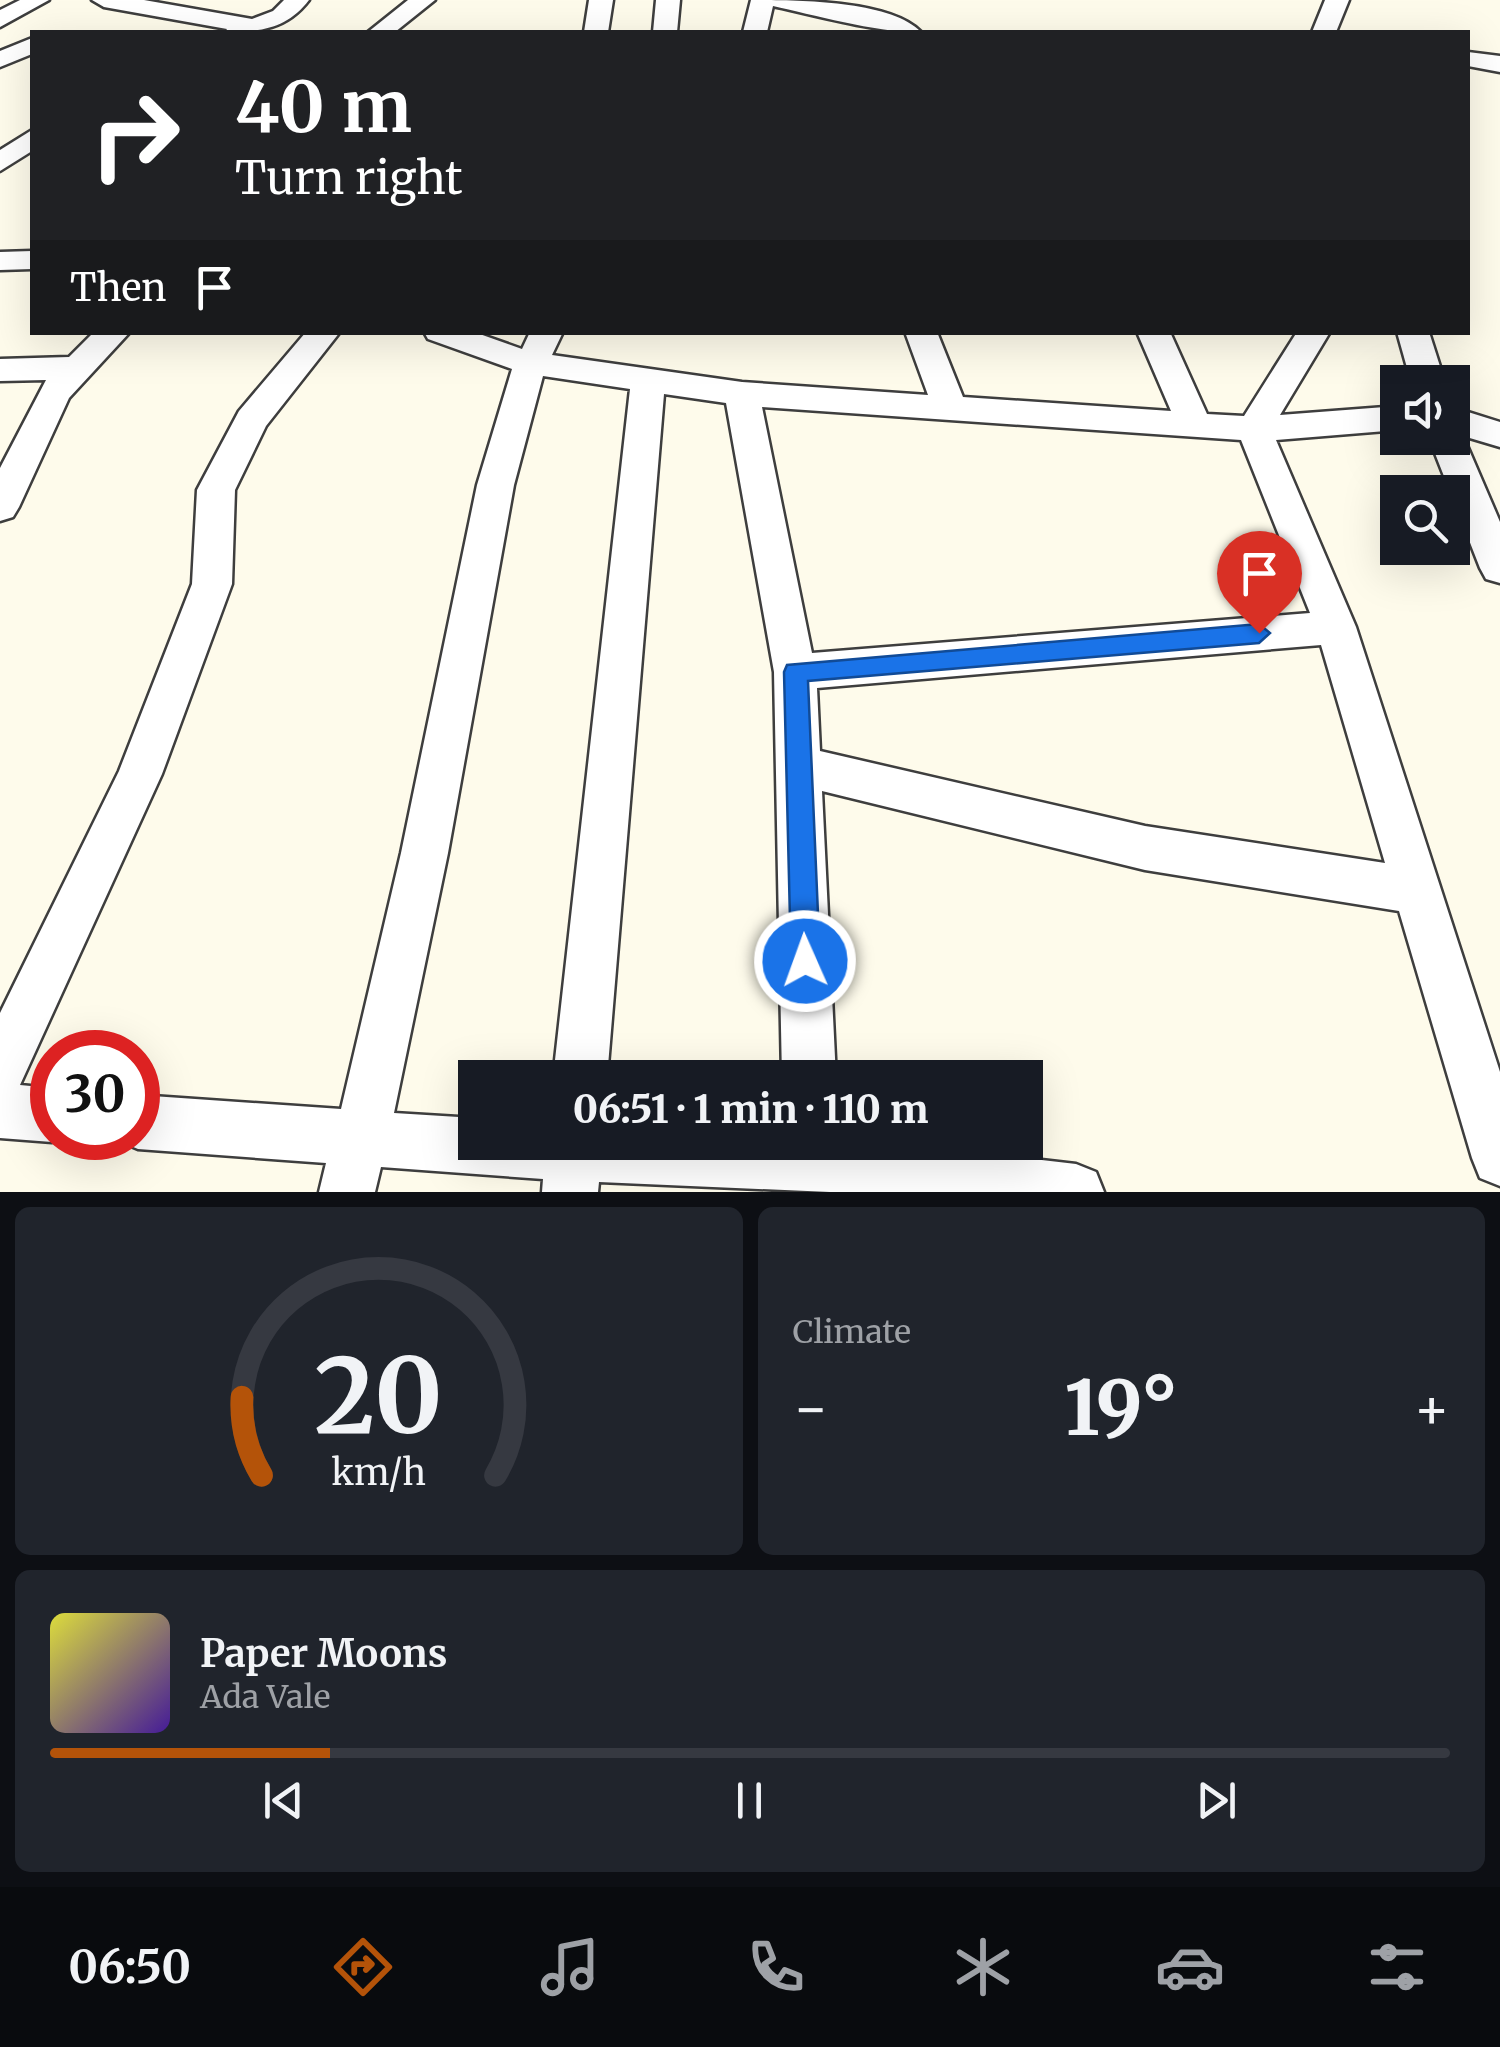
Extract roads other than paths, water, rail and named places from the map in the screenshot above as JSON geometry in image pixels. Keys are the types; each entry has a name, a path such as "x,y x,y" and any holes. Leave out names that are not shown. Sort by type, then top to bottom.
{"street":[{"path":"30,42 2,19 38,0"},
{"path":"104,0 245,29 281,16 296,0"},
{"path":"383,30 423,0"},
{"path":"596,30 601,0"},
{"path":"665,30 668,0"},
{"path":"756,30 763,0"},
{"path":"778,0 870,17 904,30"},
{"path":"1325,30 1336,0"},
{"path":"0,60 30,45"},
{"path":"1470,59 1500,64"},
{"path":"0,166 30,140"},
{"path":"0,166 30,172"},
{"path":"0,260 30,260"},
{"path":"3,493 54,392 111,335"},
{"path":"0,1070 140,774 212,584 216,490 251,420 322,335"},
{"path":"458,335 538,348 648,380 742,394 1254,429 1380,419"},
{"path":"922,335 951,410"},
{"path":"1154,335 1195,425"},
{"path":"1254,429 1312,335"},
{"path":"1414,335 1423,365"},
{"path":"354,1166 410,930 496,490 538,348"},
{"path":"0,370 78,368"},
{"path":"582,1060 648,380"},
{"path":"742,394 796,672 808,1060"},
{"path":"1470,425 1500,435"},
{"path":"1254,429 1336,627 1500,1158"},
{"path":"1455,455 1500,568"},
{"path":"796,672 1336,627"},
{"path":"799,766 1144,848 1419,891"},
{"path":"0,1111 30,1113"},
{"path":"160,1126 354,1166 812,1165 1073,1192"}]}
